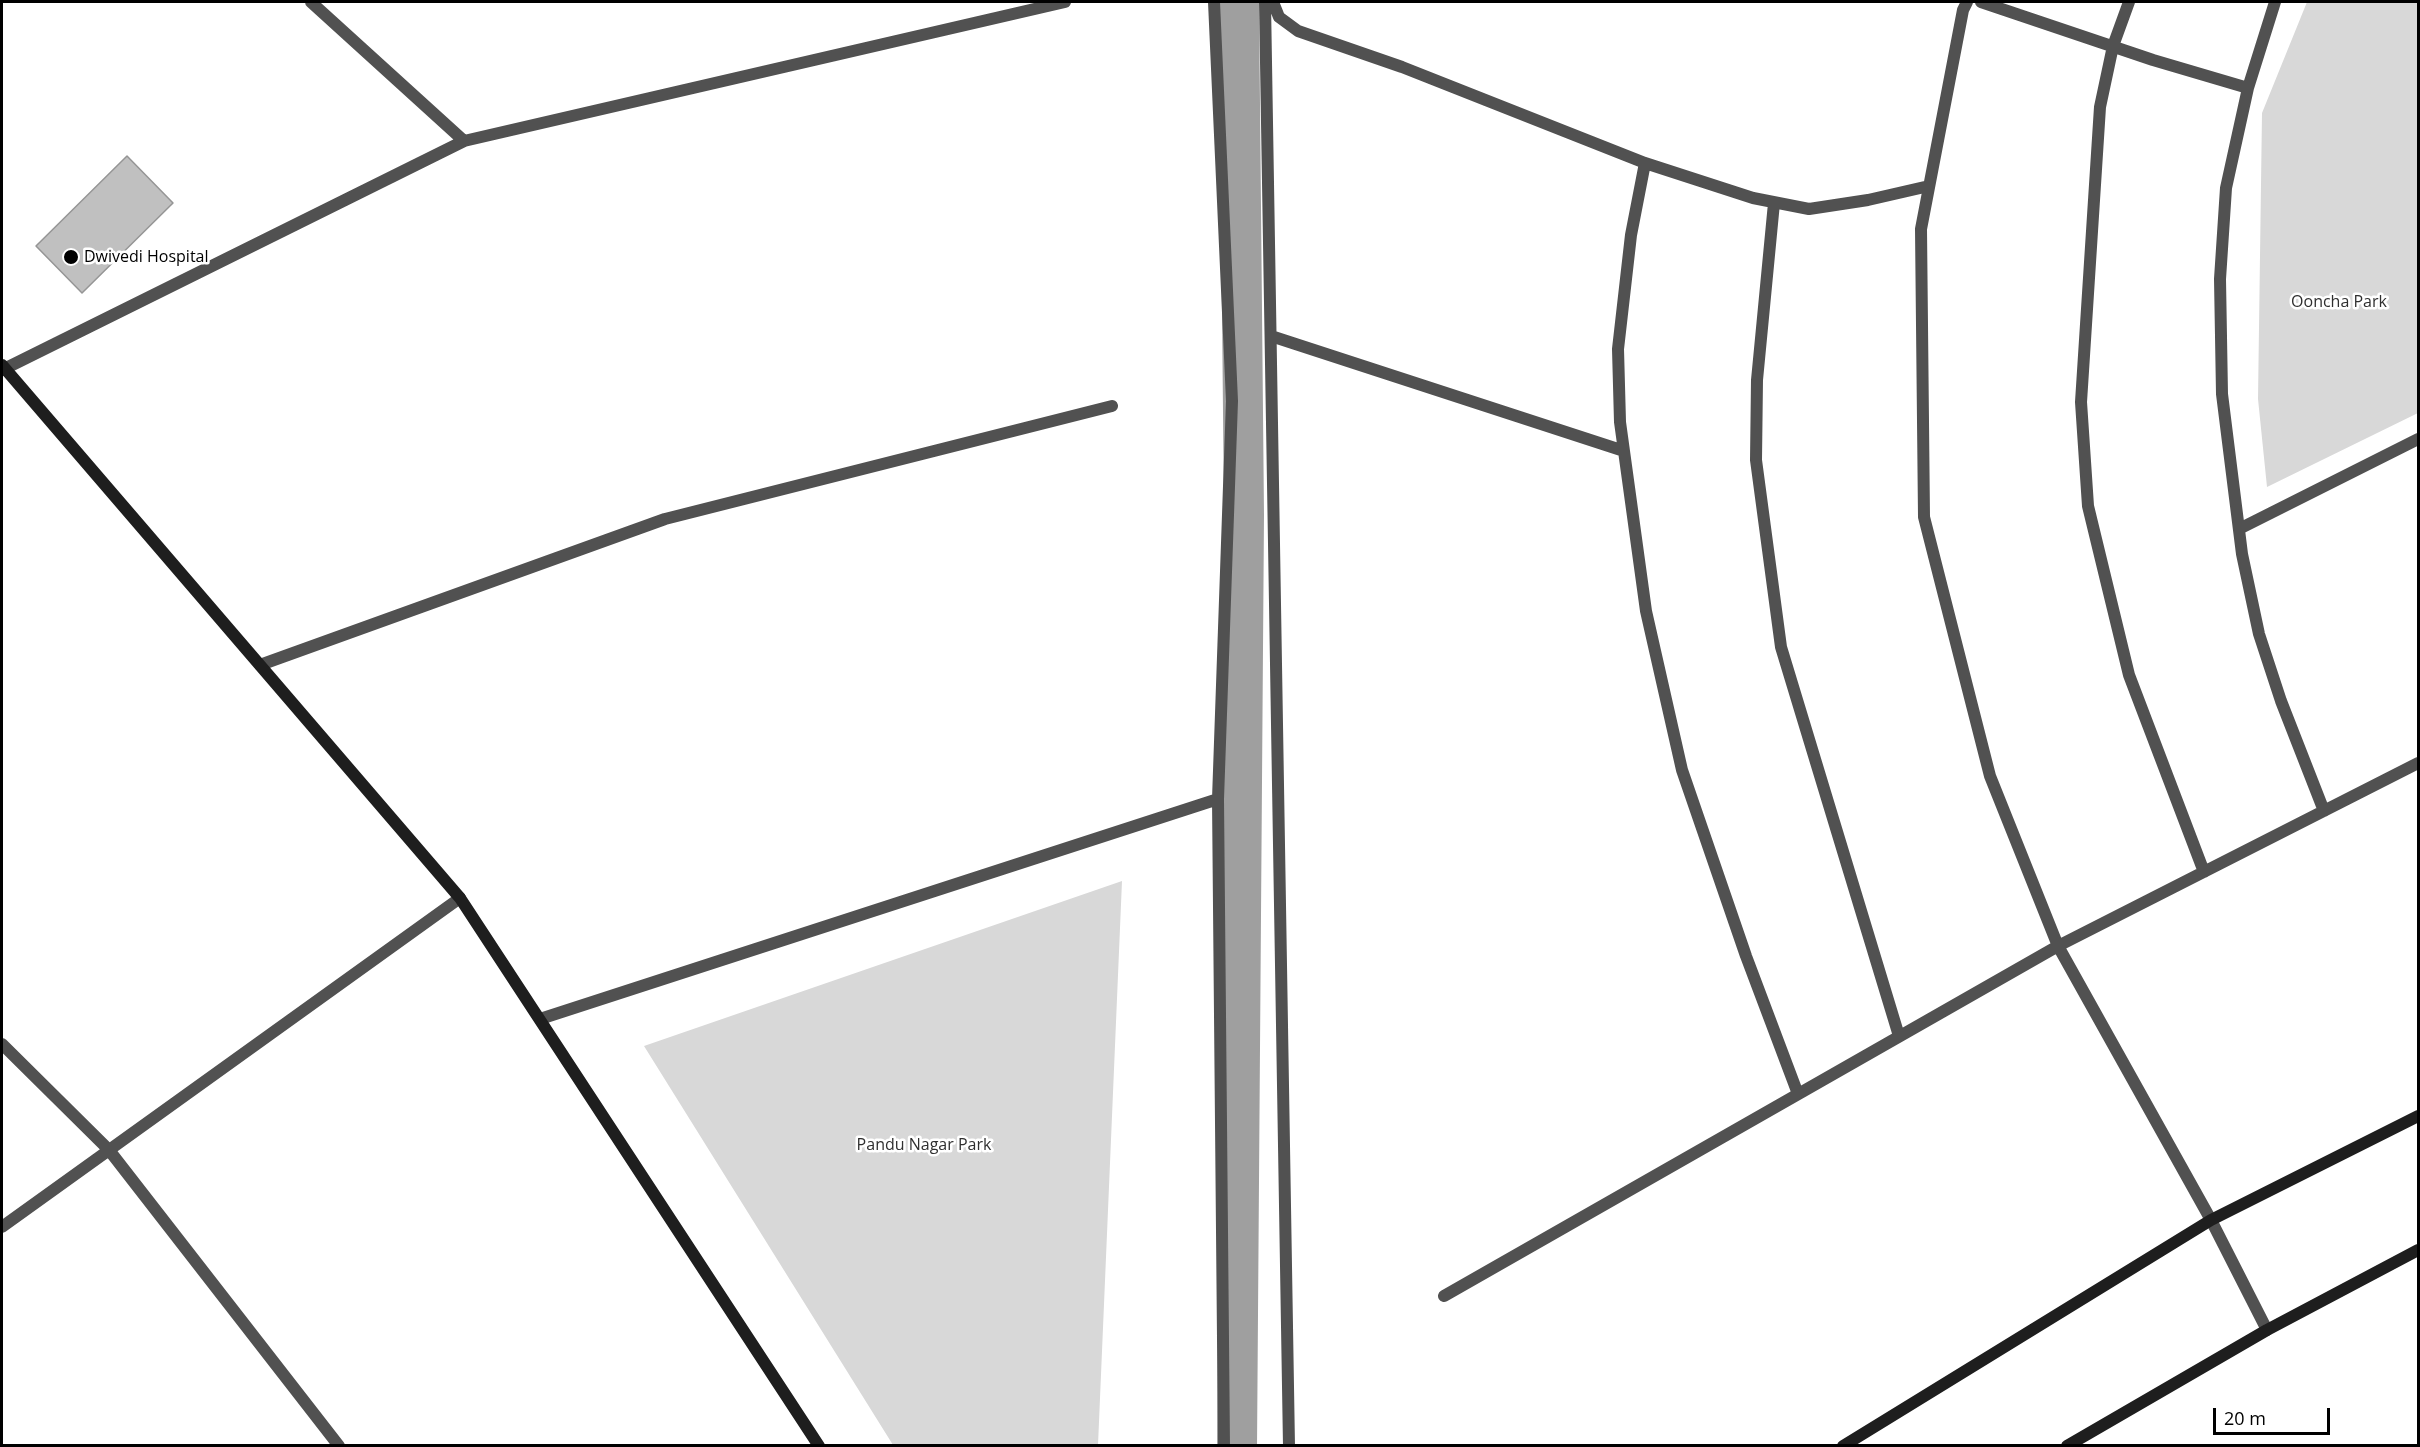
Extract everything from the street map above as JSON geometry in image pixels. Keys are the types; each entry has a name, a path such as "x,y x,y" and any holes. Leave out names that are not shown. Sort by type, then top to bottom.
{"street":[{"path":"311,2 464,141"},
{"path":"819,1446 460,898 2,368 464,141 1065,2"},
{"path":"1214,2 1232,401 1218,799 1224,1446"},
{"path":"1265,2 1289,1446"},
{"path":"1273,2 1279,17 1298,31 1402,67 1645,163 1774,203 1809,209 1868,200 1929,186"},
{"path":"1967,2 1963,10 1921,229 1924,517 1990,776 2058,946 2211,1220 2267,1330"},
{"path":"1981,2 2248,88"},
{"path":"2129,2 2113,46 2100,106 2081,402 2088,506 2129,675 2204,872"},
{"path":"2275,2 2248,88 2226,188 2220,279 2222,394 2242,554 2259,634 2281,701 2324,811"},
{"path":"1645,163 1631,235 1618,349 1620,422 1646,611 1682,770 1746,956 1798,1094"},
{"path":"1774,203 1757,380 1756,460 1781,647 1899,1036"},
{"path":"1271,336 1623,450"},
{"path":"260,665 665,519 1112,406"},
{"path":"2239,529 2418,439"},
{"path":"1444,1296 2058,946 2418,763"},
{"path":"540,1019 1218,799"},
{"path":"2,1227 460,898"},
{"path":"2,1044 109,1150 339,1446"},
{"path":"1843,1446 2211,1220 2418,1116"},
{"path":"2067,1446 2267,1330 2418,1250"}],"green space":[{"name":"Ooncha Park","path":"2307,2 2418,2 2418,413 2267,487 2258,399 2262,113"},
{"name":"Pandu Nagar Park","path":"1122,881 1098,1445 893,1445 644,1046"}],"building":[{"path":"127,156 173,203 82,293 36,246"}],"waterway":[{"path":"1237,1446 1244,515 1239,2"}],"place":[{"name":"Dwivedi Hospital","path":"71,257"}]}
